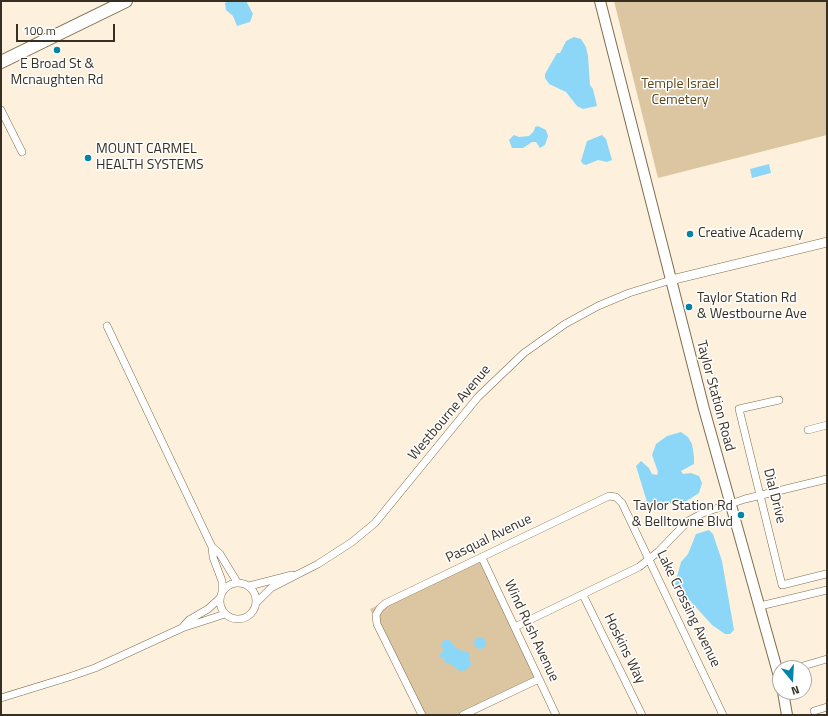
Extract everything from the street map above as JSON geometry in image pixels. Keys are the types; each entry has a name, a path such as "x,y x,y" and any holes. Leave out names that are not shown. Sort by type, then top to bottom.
{"highway":[{"path":"1,62 126,1"}],"main road":[{"name":"Taylor Station Road","path":"600,1 730,504 775,660"},
{"path":"785,700 788,715"}],"street":[{"path":"1,110 22,152"},
{"name":"Westbourne Avenue","path":"256,603 271,588 324,560 352,542 375,523 478,397 524,353 564,324 598,306 629,293 671,280 827,242"},
{"path":"107,326 212,547 213,557 222,581 220,604 225,614 235,619 246,617 251,613 256,603 256,597 249,586 237,582 220,554 212,547"},
{"name":"Dial Drive","path":"779,400 740,409 782,585 826,574"},
{"path":"808,430 827,425"},
{"path":"515,627 639,567 650,559 688,521 703,513 730,504 827,479"},
{"name":"Pasqual Avenue","path":"422,715 377,624 377,612 386,603 600,500 609,496 616,497"},
{"name":"Lake Crossing Avenue","path":"616,497 622,503 650,559 723,714"},
{"name":"Wind Rush Avenue","path":"482,558 556,715"},
{"name":"Westbourne Avenue","path":"249,586 268,582 282,576 295,574"},
{"path":"182,628 189,620 208,609 226,587 237,582"},
{"path":"760,606 827,590"},
{"name":"Hoskins Way","path":"583,594 642,715"},
{"path":"1,698 95,668 182,628 225,614"},
{"path":"812,664 827,660"},
{"path":"463,715 539,679"},
{"path":"814,711 827,708"}],"green space":[{"name":"Temple Israel Cemetery","path":"614,1 827,1 827,135 658,178"},
{"path":"482,558 539,679 463,715 422,715 370,609"}],"water":[{"path":"228,1 246,1 253,14 250,22 237,26 233,16 226,10 225,3"},
{"path":"574,37 581,39 586,47 590,85 593,89 597,106 583,109 577,106 566,92 549,84 545,78 545,74 557,53 560,53 566,41"},
{"path":"538,126 546,130 548,136 545,145 540,148 536,142 532,142 523,148 512,148 509,140 514,135 519,137 529,136 534,131 535,127"},
{"path":"602,135 606,139 612,160 607,162 598,160 586,165 583,164 581,161 587,141"},
{"path":"769,164 771,173 752,178 750,169"},
{"path":"681,432 688,437 692,444 694,464 681,471 683,474 691,473 699,476 702,483 699,493 685,502 672,503 660,508 647,502 636,466 641,461 649,468 652,474 657,475 658,472 652,455 656,444 667,436"},
{"path":"709,530 713,534 722,561 734,630 730,634 725,634 712,625 675,584 681,562 688,554 696,534"},
{"path":"478,637 482,637 486,643 482,649 478,649 474,645 474,641"},
{"path":"448,639 457,649 469,653 471,665 467,670 460,671 449,663 445,663 444,658 440,657 440,654 444,651 441,646 443,641"}],"place":[{"name":"E Broad St & Mcnaughten Rd","path":"57,50"},
{"name":"MOUNT CARMEL HEALTH SYSTEMS","path":"88,158"},
{"name":"Creative Academy","path":"690,234"},
{"name":"Taylor Station Rd & Westbourne Ave","path":"689,307"},
{"name":"Taylor Station Rd & Belltowne Blvd","path":"741,515"}]}
